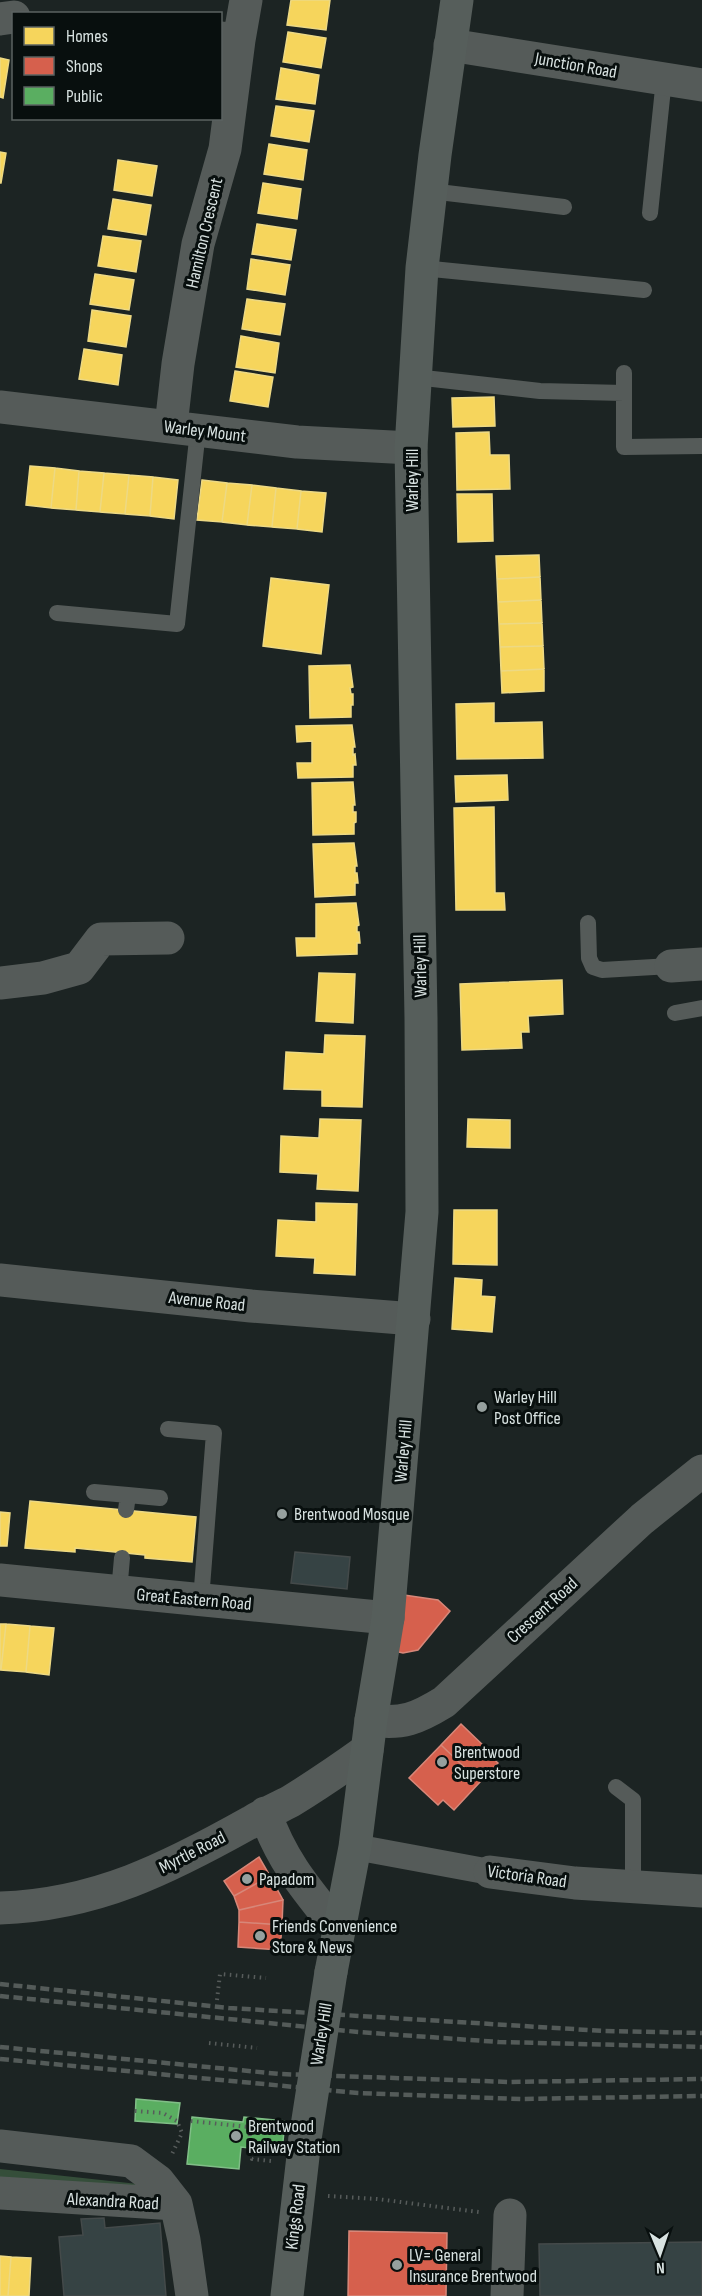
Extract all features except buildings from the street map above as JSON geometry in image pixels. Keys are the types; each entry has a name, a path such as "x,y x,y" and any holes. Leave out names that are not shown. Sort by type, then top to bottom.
{"main road":[{"name":"Warley Hill","path":"305,2139 331,1972 354,1847 388,1618 422,1212 411,448 422,268 430,191 457,0"},
{"name":"Kings Road","path":"287,2296 305,2139"}],"street":[{"name":"Hamilton Crescent","path":"184,428 178,363 198,244 225,149 230,39 246,0"},
{"name":"Junction Road","path":"450,45 702,85"},
{"name":"Warley Mount","path":"0,408 297,442 411,448"},
{"path":"0,983 43,978 79,968 101,939 168,938"},
{"name":"Avenue Road","path":"0,1280 252,1306 414,1319"},
{"name":"Crescent Road","path":"369,1735 387,1723 419,1717 444,1702 642,1519 702,1471"},
{"name":"Great Eastern Road","path":"0,1580 388,1618"},
{"name":"Myrtle Road","path":"0,1908 34,1906 110,1890 188,1857 324,1781 369,1735"},
{"path":"265,1813 275,1841 296,1876 339,1930"},
{"name":"Victoria Road","path":"354,1847 490,1872 576,1883 702,1892"},
{"name":"Alexandra Road","path":"0,2146 130,2161 167,2193"},
{"name":"Alexandra Road","path":"0,2193 167,2193"},
{"path":"167,2193 184,2240 192,2296"},
{"path":"507,2296 510,2215"}],"lane":[{"path":"650,213 664,79"},
{"path":"430,191 564,207"},
{"path":"422,268 644,290"},
{"path":"624,373 624,447 702,446"},
{"path":"415,377 540,391 624,393"},
{"path":"57,612 177,624 184,428"},
{"path":"588,923 589,958 593,967 602,970 686,965"},
{"path":"675,1013 702,1008"},
{"path":"168,1429 214,1433 201,1600"},
{"path":"94,1492 127,1503 160,1498"},
{"path":"118,1592 122,1558"},
{"path":"616,1787 633,1800 633,1887"}],"path":[{"path":"217,2000 219,1974 266,1978"},
{"path":"209,2043 257,2048"},
{"path":"135,2111 163,2113 177,2121 182,2133 167,2193"},
{"path":"191,2121 249,2127 252,2159"},
{"path":"298,2195 377,2199 510,2215"}],"green space":[{"path":"0,2169 138,2184 143,2191 0,2181"}],"railway":[{"path":"0,1984 229,2008 605,2031 702,2033"},
{"path":"0,1996 358,2032 499,2042 702,2047"},
{"path":"0,2047 280,2074 510,2082 702,2079"},
{"path":"0,2059 358,2093 521,2099 702,2096"}],"place":[{"name":"Warley Hill Post Office","path":"482,1407"},
{"name":"Brentwood Mosque","path":"282,1514"},
{"name":"Brentwood Superstore","path":"442,1762"},
{"name":"Papadom","path":"247,1879"},
{"name":"Friends Convenience Store & News","path":"260,1936"},
{"name":"Brentwood Railway Station","path":"236,2136"},
{"name":"LV= General Insurance Brentwood","path":"397,2265"}]}
